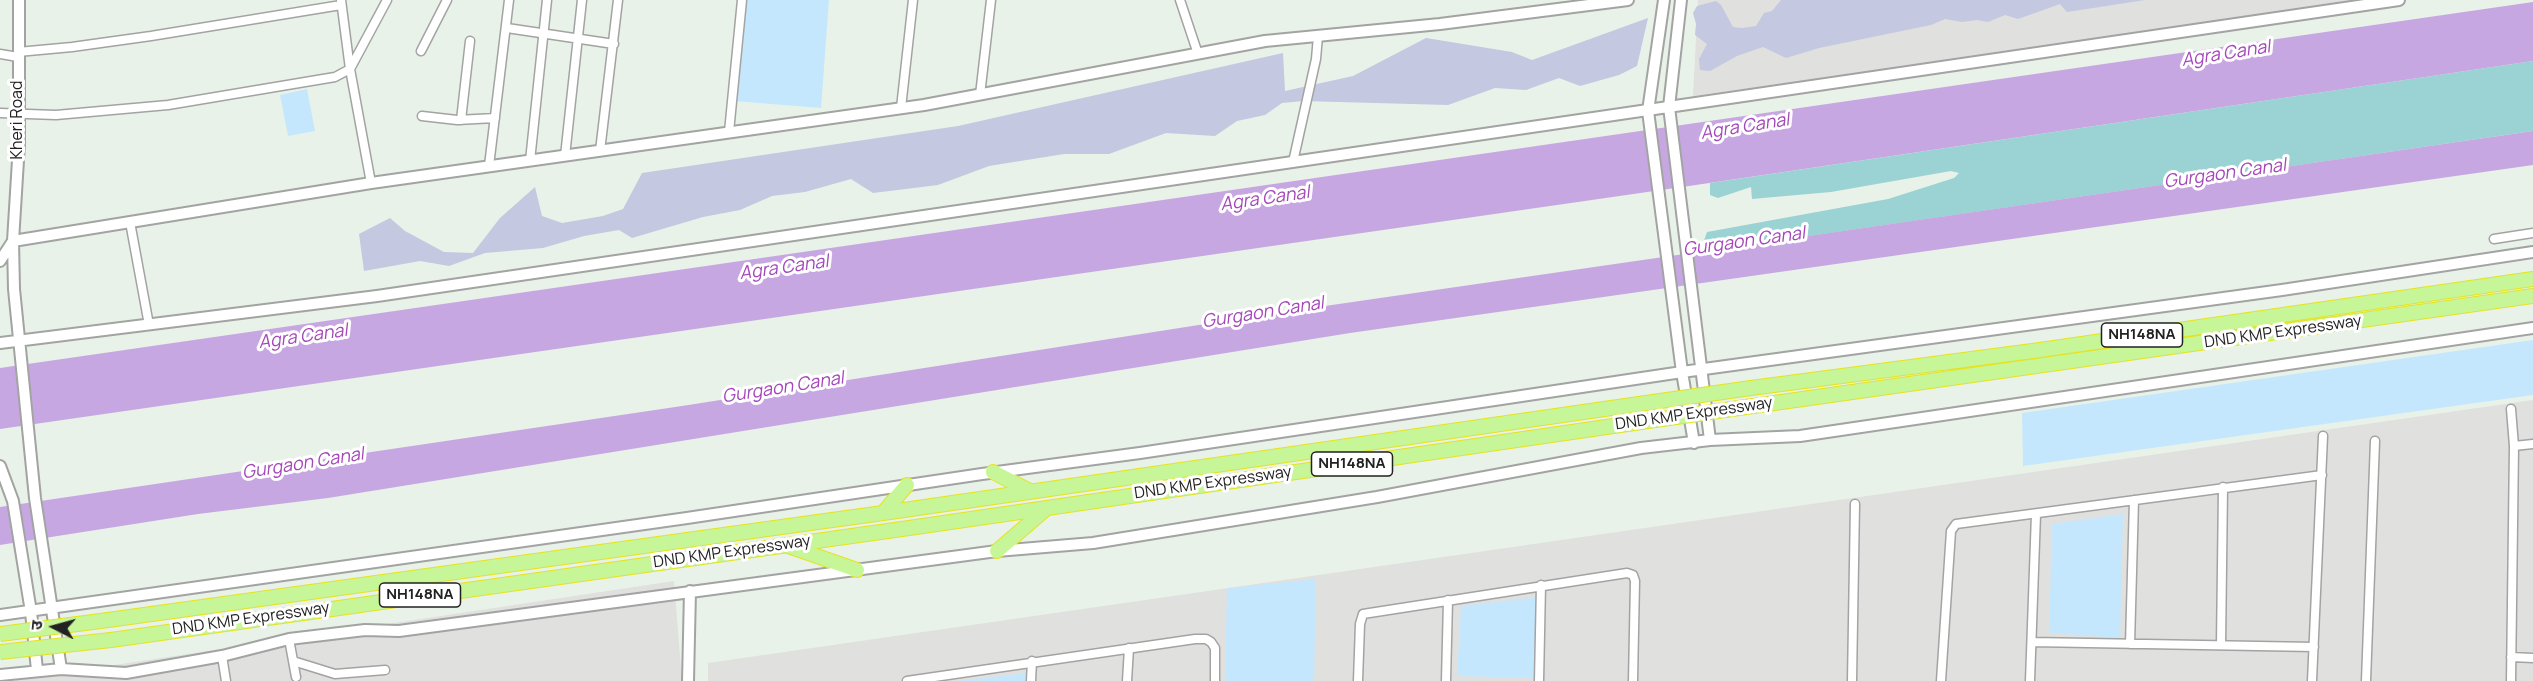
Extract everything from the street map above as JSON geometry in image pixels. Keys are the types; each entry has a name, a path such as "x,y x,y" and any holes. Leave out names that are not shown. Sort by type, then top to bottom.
{"highway":[{"name":"DND KMP Expressway","path":"0,634 883,513 1121,477 1751,388 2029,352 2533,279"},
{"name":"DND KMP Expressway","path":"0,652 111,640 2533,296"},
{"path":"993,472 1030,490"},
{"path":"883,513 907,485"},
{"path":"997,551 1047,507"},
{"path":"785,545 857,570"}],"street":[{"name":"Kheri Road","path":"19,0 19,115 13,241 18,341 35,498 62,669"},
{"path":"0,113 19,115 88,113 168,105 335,77 350,69 387,0"},
{"path":"421,51 447,0"},
{"path":"489,166 509,0"},
{"path":"530,161 547,0"},
{"path":"565,156 582,0"},
{"path":"600,152 618,0"},
{"path":"729,132 742,0"},
{"path":"901,108 913,0"},
{"path":"980,94 990,0"},
{"path":"1180,0 1198,54"},
{"path":"0,261 13,241 371,183 901,108 1265,41 1440,24 1628,0"},
{"path":"1664,0 1648,111 1682,372 1694,443"},
{"path":"1681,0 1669,107 1710,440"},
{"path":"0,344 376,296 2399,0"},
{"path":"0,54 18,55 129,39 341,3 350,69 371,183"},
{"path":"507,28 614,44"},
{"path":"1293,162 1316,59 1318,36"},
{"path":"461,120 470,41"},
{"path":"422,116 461,120 495,118"},
{"path":"130,222 149,326"},
{"path":"2494,239 2533,233"},
{"path":"0,615 993,472 1140,453 1702,369 2271,291 2533,252"},
{"path":"0,675 62,669 126,673 222,656 289,639 365,630 411,629 997,551 1093,543 1377,497 1641,448 1710,440 1800,436 2533,328"},
{"path":"2511,409 2514,447 2511,681"},
{"path":"2312,681 2323,436"},
{"path":"2366,681 2375,441"},
{"path":"2514,447 2533,444"},
{"path":"0,466 13,501 31,612 37,670"},
{"path":"1941,681 1953,527 1960,523 2322,475"},
{"path":"2221,645 2223,487"},
{"path":"2130,644 2133,500"},
{"path":"1852,681 1855,504"},
{"path":"2030,681 2036,514"},
{"path":"1358,681 1360,624 1363,614 1627,573 1633,575 1635,581 1633,681"},
{"path":"1539,681 1541,585"},
{"path":"688,681 690,591"},
{"path":"1446,681 1448,600"},
{"path":"289,639 296,677"},
{"path":"907,681 1206,639 1215,648 1215,681"},
{"path":"2032,642 2314,647"},
{"path":"1127,681 1129,648"},
{"path":"222,656 226,681"},
{"path":"2511,657 2533,658"},
{"path":"293,662 335,674 385,670"},
{"path":"1031,681 1032,662"}],"shaded area":[{"path":"741,0 829,0 821,108 734,101"},
{"path":"1698,0 2382,0 1693,96"},
{"path":"1781,0 2145,0 2067,12 2060,4 2018,19 2005,15 1988,22 1977,20 1962,22 1945,19 1931,25 1819,48 1786,58 1763,47 1737,56 1710,71 1700,70 1699,59 1707,44 1695,35 1696,24 1693,13 1697,6 1716,1 1721,5 1733,27 1742,28 1756,26 1764,13 1772,11"},
{"path":"1648,18 1637,66 1619,75 1580,86 1559,78 1526,90 1495,88 1448,105 1303,101 1282,103 1265,115 1237,121 1215,136 1166,133 1109,154 1064,154 989,166 938,185 873,193 851,179 805,192 772,196 740,210 703,217 632,238 619,230 584,236 543,248 485,253 449,266 420,261 364,271 359,234 390,218 405,231 444,252 473,253 500,218 535,187 542,216 562,223 603,216 623,209 642,173 958,126 1283,53 1285,91 1353,76 1426,38 1512,52 1532,60"},
{"path":"2533,61 2533,131 1700,252 1707,232 1888,199 1954,178 1959,173 1951,171 1831,192 1752,199 1751,187 1718,198 1710,195 1710,183"},
{"path":"307,89 315,131 288,136 280,95"},
{"path":"2533,340 2533,395 2023,466 2022,413"},
{"path":"2533,400 2533,681 708,681 708,663"},
{"path":"2123,514 2120,638 2049,633 2052,524"},
{"path":"1316,579 1314,681 1225,681 1227,588"},
{"path":"674,581 682,681 8,681"},
{"path":"1540,597 1536,678 1457,676 1461,606"},
{"path":"1028,673 1028,681 959,681"}],"water":[{"name":"Agra Canal","path":"2533,2 2533,61 1689,186 0,429 0,368"},
{"name":"Gurgaon Canal","path":"2533,131 2533,165 1350,333 328,498 198,514 0,545 0,507 682,406 1256,316"}]}
